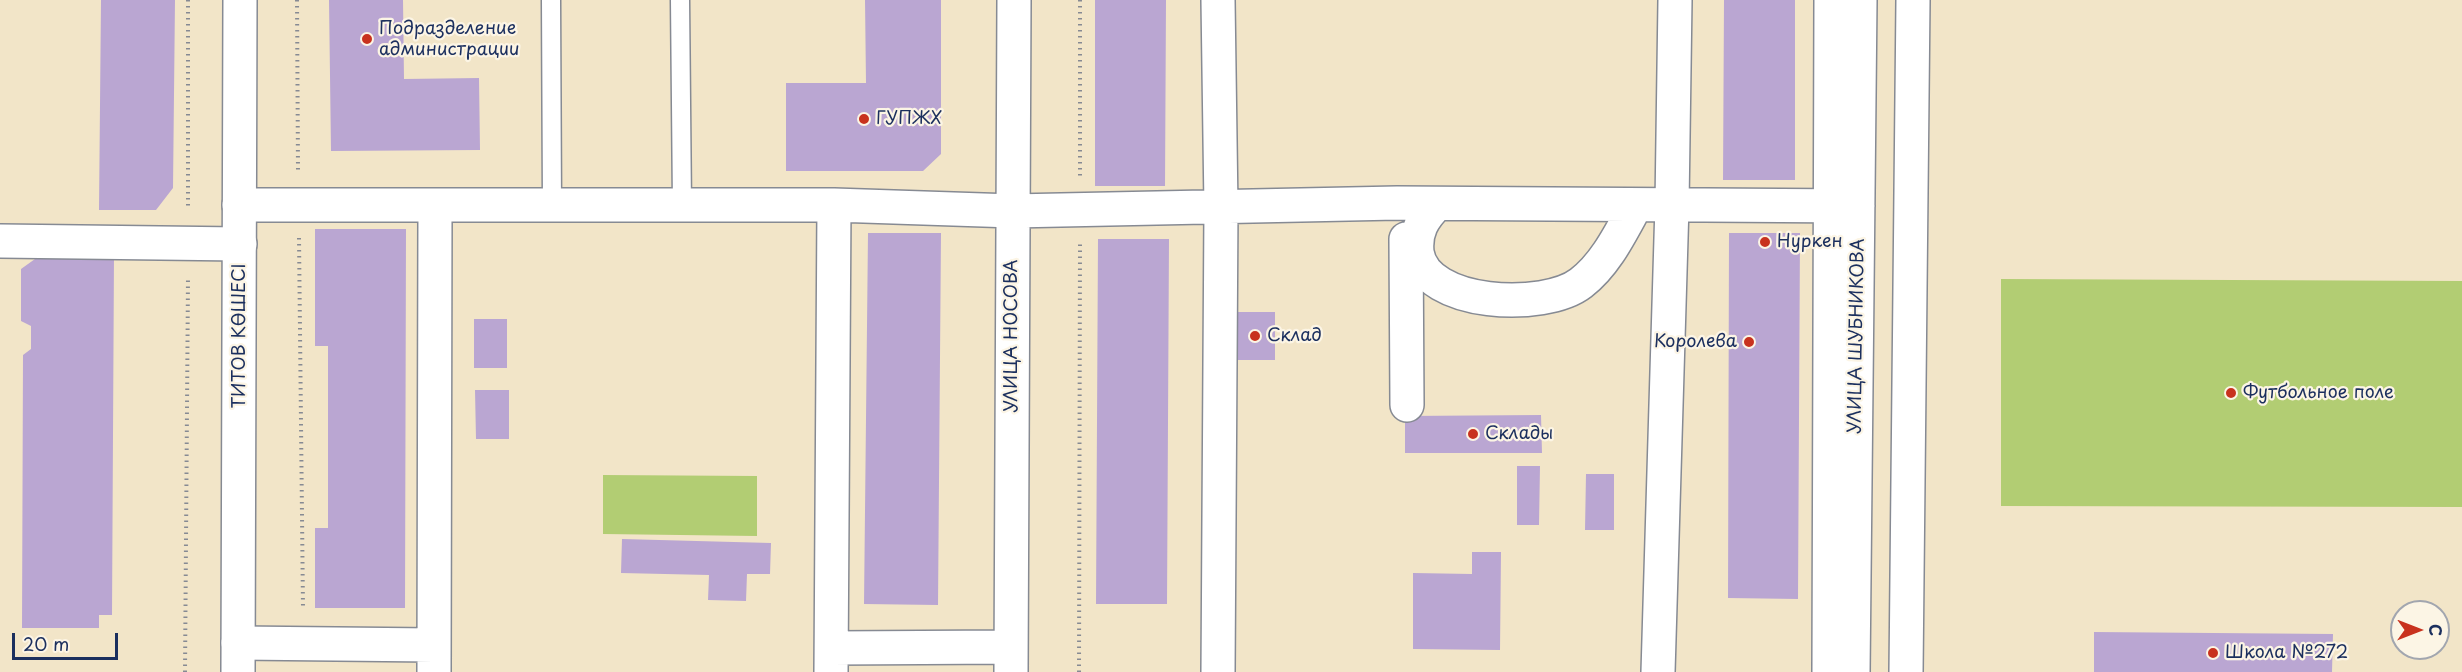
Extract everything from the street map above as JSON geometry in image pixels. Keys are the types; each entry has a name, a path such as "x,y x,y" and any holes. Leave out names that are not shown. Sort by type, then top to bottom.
{"street":[{"name":"ТИТОВ КӨШЕСІ","path":"238,658 240,0"},
{"name":"УЛИЦА НОСОВА","path":"1011,660 1014,0"},
{"path":"1218,0 1221,208 1218,672"},
{"path":"1658,672 1672,205 1675,0"},
{"path":"1829,672 1845,206 1831,0"},
{"name":"УЛИЦА ШУБНИКОВА","path":"1853,672 1845,206 1860,0"},
{"path":"1906,672 1913,0"},
{"path":"239,205 834,205 1012,211 1397,203 1845,206"},
{"path":"1397,203 1406,222 1407,405"},
{"path":"1437,204 1423,218 1416,239 1419,261 1429,278 1469,296 1514,299 1558,295 1580,284 1600,264 1636,205"},
{"path":"834,205 832,660 1011,660"},
{"path":"238,658 303,644 434,658 435,206"},
{"path":"0,242 240,244"}],"lane":[{"path":"551,0 552,206"},
{"path":"680,0 682,206"}],"path":[{"path":"185,672 189,244 188,0"},
{"path":"297,0 303,644"},
{"path":"1079,672 1080,0"}],"green space":[{"name":"Футбольное поле","path":"2001,279 2462,281 2462,507 2001,506"},
{"path":"603,475 757,476 757,536 603,534"}],"building":[{"path":"101,0 175,0 173,188 156,210 99,210"},
{"name":"Подразделение администрации","path":"329,0 403,0 404,79 479,78 480,150 331,151"},
{"name":"ГУПЖХ","path":"865,0 941,0 941,154 923,171 786,171 786,83 866,83"},
{"path":"1095,0 1166,0 1165,186 1095,186"},
{"path":"1724,0 1795,0 1795,180 1723,180"},
{"path":"315,229 406,229 405,608 315,608 315,528 328,528 328,346 315,346"},
{"path":"868,233 941,233 938,605 864,604"},
{"path":"1729,233 1800,233 1798,599 1728,598"},
{"path":"1098,239 1169,239 1167,604 1096,604"},
{"path":"42,254 114,254 112,615 99,615 99,628 22,628 23,355 31,349 31,326 21,321 21,269"},
{"name":"Склад","path":"1235,312 1275,312 1275,360 1235,360"},
{"path":"474,319 507,319 507,368 474,368"},
{"path":"475,390 509,390 509,439 476,439"},
{"name":"Склады","path":"1541,415 1542,453 1405,453 1405,416"},
{"path":"1517,466 1540,466 1539,525 1517,525"},
{"path":"1586,474 1614,474 1614,530 1585,530"},
{"path":"622,539 771,543 770,574 747,574 746,601 708,600 709,575 621,573"},
{"path":"1472,552 1501,552 1500,650 1413,649 1413,573 1472,574"},
{"name":"Школа №272","path":"2094,632 2333,634 2332,672 2094,672"}],"place":[{"name":"Подразделение администрации","path":"367,39"},
{"name":"ГУПЖХ","path":"864,119"},
{"name":"Нуркен","path":"1765,242"},
{"name":"Склад","path":"1255,336"},
{"name":"Королева","path":"1749,342"},
{"name":"Футбольное поле","path":"2231,393"},
{"name":"Склады","path":"1473,434"},
{"name":"Школа №272","path":"2213,653"}]}
